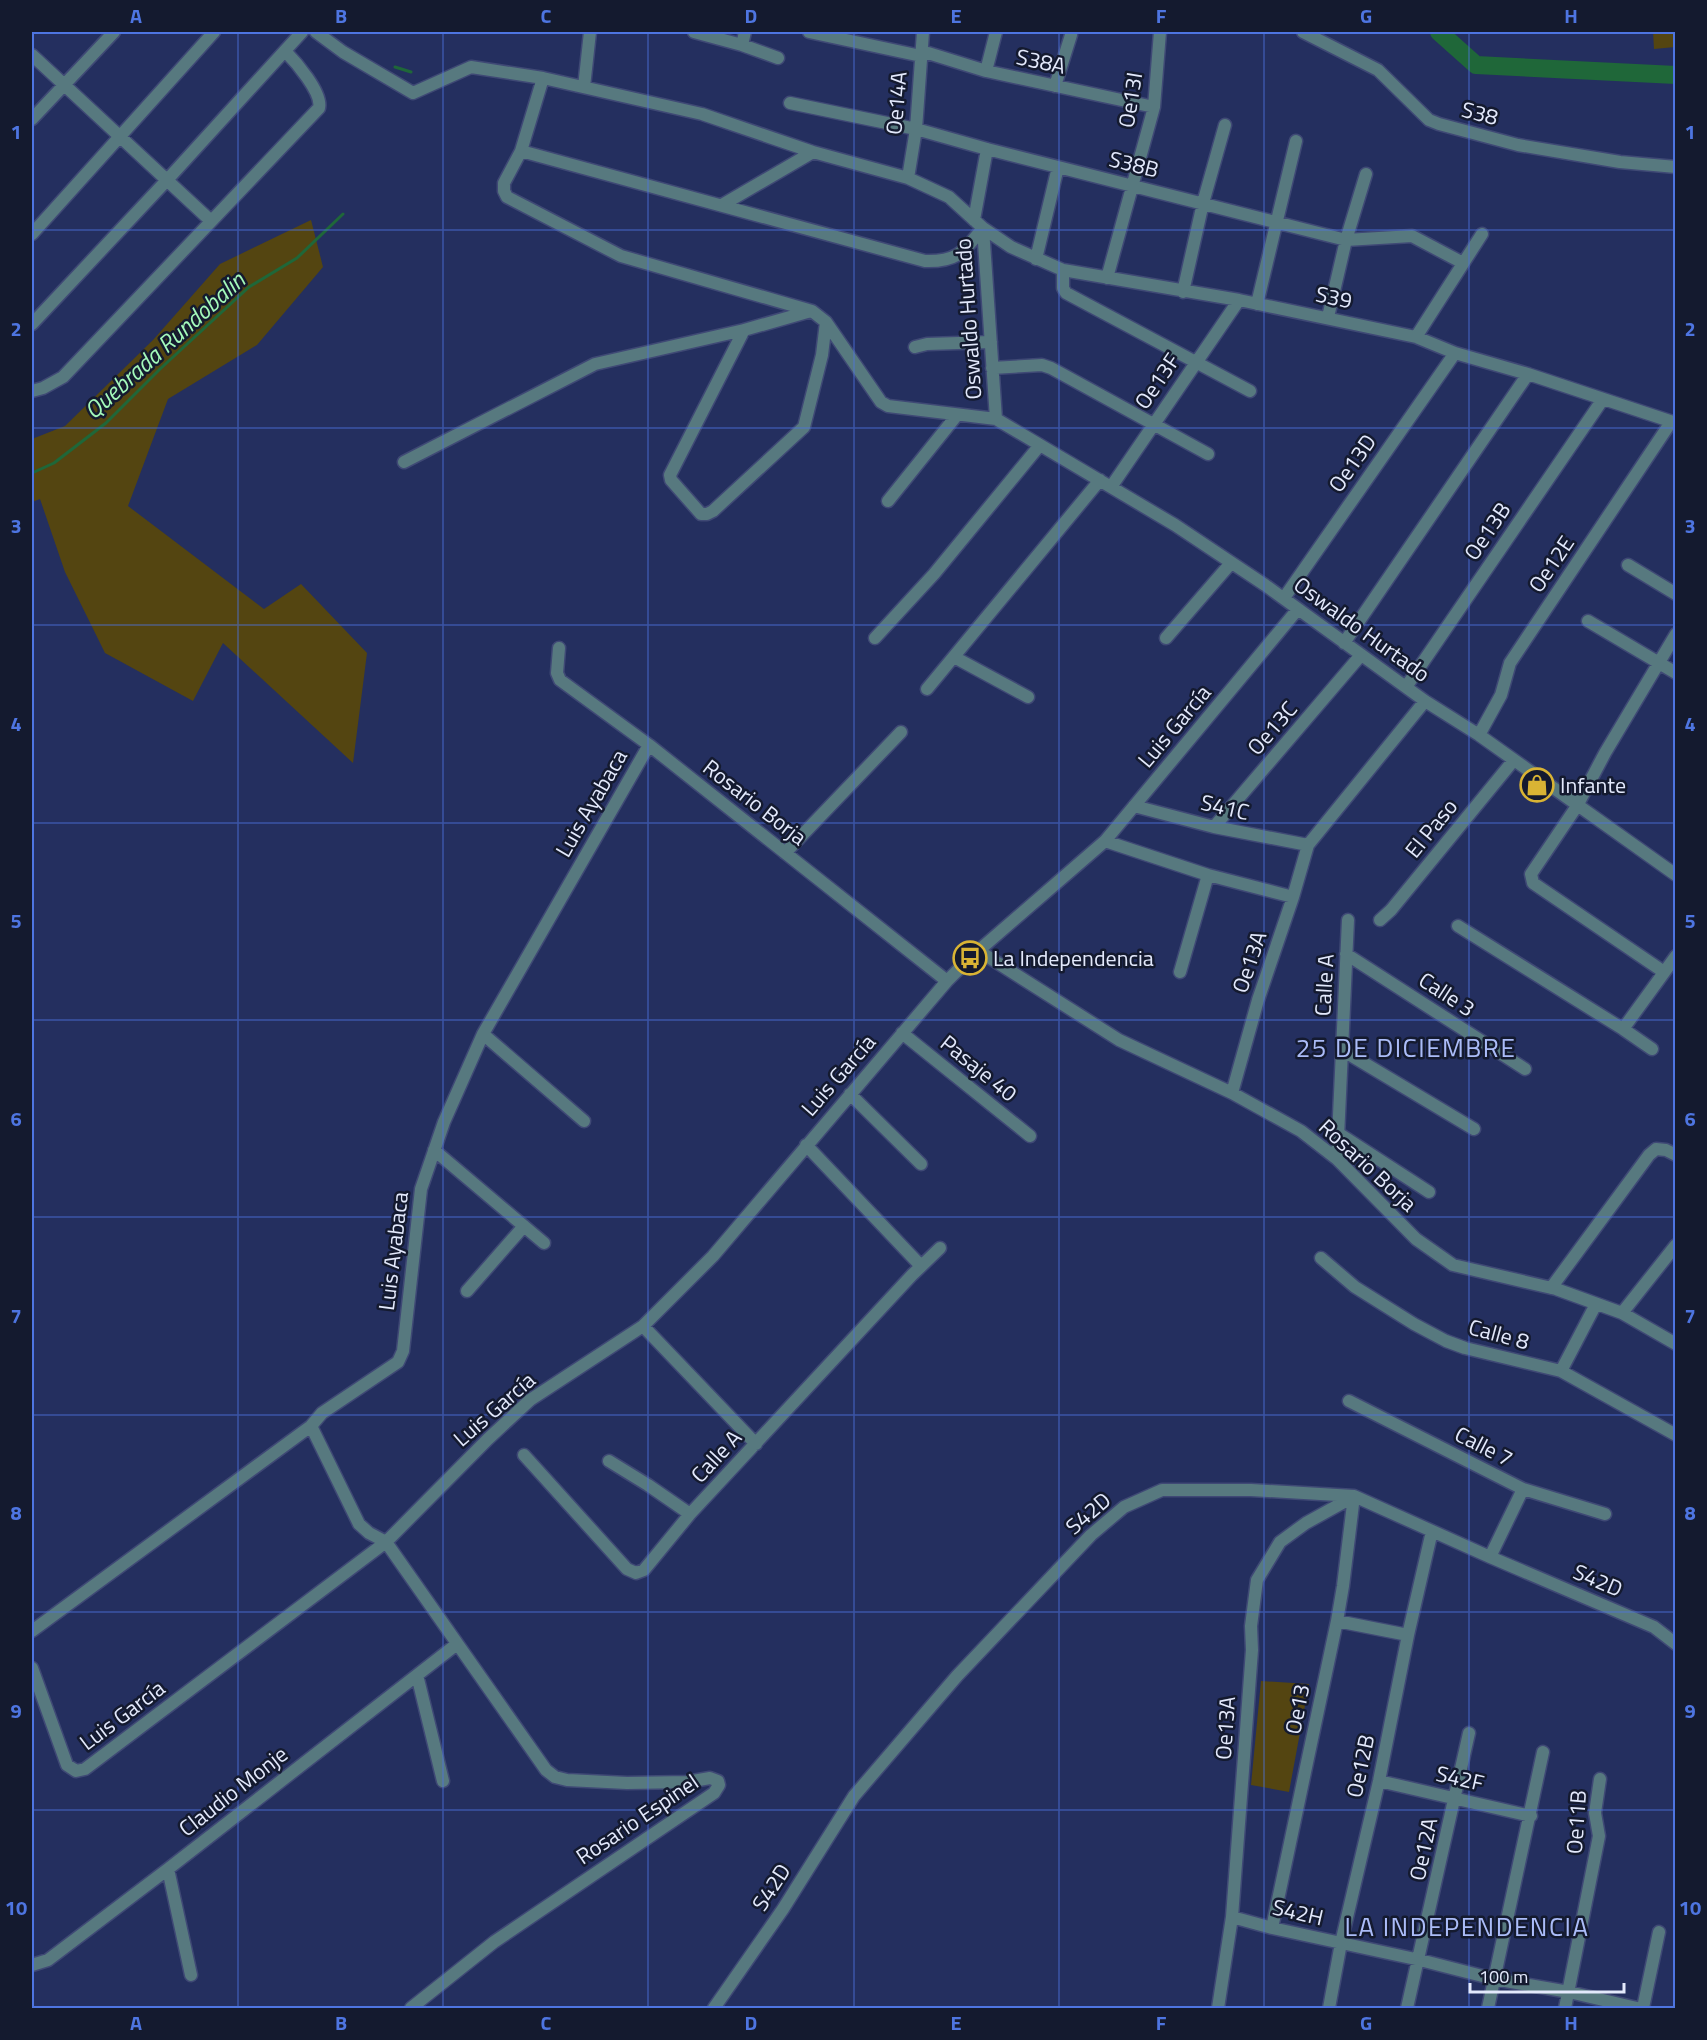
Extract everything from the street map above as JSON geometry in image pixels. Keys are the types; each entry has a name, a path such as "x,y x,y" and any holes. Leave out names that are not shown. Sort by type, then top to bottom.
{"street":[{"path":"32,119 114,32"},
{"path":"32,234 214,32"},
{"path":"32,324 302,32"},
{"name":"Oswaldo Hurtado","path":"316,32 343,52 413,93 471,67 543,78 702,114 813,152 908,178 949,197 979,224 996,419 1175,525 1232,563 1676,876"},
{"path":"584,87 590,32"},
{"path":"694,32 778,58"},
{"path":"742,45 745,32"},
{"path":"809,32 921,56"},
{"name":"Oe14A","path":"908,178 916,129 923,32"},
{"path":"986,71 996,32"},
{"name":"Oe13I","path":"1107,278 1154,107 1160,32"},
{"name":"S38","path":"1303,32 1378,70 1429,120 1439,124 1518,145 1620,162 1676,167"},
{"path":"1055,86 1071,35"},
{"path":"32,391 63,377 320,108 320,99 297,62 285,51"},
{"name":"S38A","path":"921,56 928,53 986,71 1154,107"},
{"path":"32,55 211,221"},
{"path":"543,78 521,151 504,183 507,197 621,256 812,311 826,322 881,402 888,406 996,419"},
{"name":"S38B","path":"790,103 916,129 1346,240 1412,236 1463,263"},
{"path":"1183,292 1203,203 1225,125"},
{"path":"1257,304 1296,141"},
{"path":"521,151 925,261 951,259 967,248 979,224 987,149"},
{"path":"722,205 813,152"},
{"path":"1036,259 1058,167"},
{"path":"1328,317 1346,240 1366,174"},
{"name":"S39","path":"979,224 1011,247 1062,270 1239,300 1416,337 1455,353 1528,374 1673,422"},
{"path":"1416,337 1482,234"},
{"path":"1062,270 1063,288 1066,293 1250,391"},
{"name":"Oe13F","path":"927,689 1105,484 1152,425 1239,300"},
{"path":"404,462 595,364 744,330 812,311"},
{"path":"744,330 670,475 671,480 701,514 713,511 804,427 822,355 826,322"},
{"path":"915,347 927,344 991,342"},
{"name":"Oe13D","path":"1284,598 1455,353"},
{"path":"992,368 1042,365 1208,454"},
{"path":"1344,643 1528,374"},
{"name":"Oe13B","path":"1406,687 1603,399"},
{"path":"888,501 957,415"},
{"name":"Oe12E","path":"1479,735 1501,695 1510,663 1673,422"},
{"path":"875,638 934,574 1040,445"},
{"path":"1166,638 1232,563"},
{"path":"1628,565 1676,594"},
{"name":"Luis García","path":"32,1668 67,1765 76,1771 86,1769 386,1542 488,1438 530,1400 643,1326 713,1256 947,981 1105,841 1298,609"},
{"path":"1588,621 1676,673"},
{"path":"1664,972 1533,883 1530,878 1577,806 1605,753 1676,634"},
{"name":"Rosario Borja","path":"559,648 557,673 560,680 649,745 947,981"},
{"name":"Oe13C","path":"1214,827 1361,655"},
{"path":"954,657 1028,697"},
{"path":"1308,845 1425,701"},
{"path":"785,853 902,732"},
{"name":"Luis Ayabaca","path":"32,1630 311,1426 321,1413 398,1362 403,1351 421,1189 434,1150 483,1034 649,745"},
{"name":"El Paso","path":"1380,920 1391,910 1513,761"},
{"name":"S41C","path":"1134,806 1214,827 1308,845"},
{"path":"1105,841 1208,875 1293,897"},
{"name":"Oe13A","path":"1232,1093 1258,1000 1308,845"},
{"path":"1179,972 1208,875"},
{"name":"Calle A","path":"1337,1159 1348,920"},
{"path":"1458,926 1623,1029 1652,1050"},
{"name":"Rosario Borja","path":"979,951 1119,1040 1232,1093 1301,1131 1337,1159 1416,1239 1453,1265 1551,1288 1622,1312 1676,1344"},
{"name":"Calle 3","path":"1346,954 1525,1069"},
{"path":"1623,1029 1676,956"},
{"name":"Pasaje 40","path":"902,1033 1030,1137"},
{"path":"483,1034 584,1121"},
{"path":"1342,1050 1474,1129"},
{"path":"850,1094 921,1164"},
{"path":"1338,1133 1429,1192"},
{"path":"806,1145 921,1266"},
{"path":"1551,1288 1649,1155 1656,1149 1666,1150 1676,1155"},
{"path":"434,1150 543,1243"},
{"path":"467,1291 524,1226"},
{"path":"1622,1312 1676,1245"},
{"name":"Calle A","path":"524,1455 629,1571 636,1573 644,1570 690,1514 940,1248"},
{"name":"Calle 8","path":"1321,1257 1355,1287 1446,1341 1465,1348 1561,1371 1676,1435"},
{"path":"1561,1371 1596,1304"},
{"path":"643,1326 756,1444"},
{"name":"Calle 7","path":"1349,1401 1523,1489 1605,1514"},
{"path":"311,1426 359,1524 369,1533 386,1542"},
{"path":"609,1461 690,1514"},
{"path":"1490,1557 1523,1489"},
{"name":"S42D","path":"714,2008 783,1909 854,1796 957,1676 1091,1535 1124,1507 1162,1491 1251,1490 1354,1496 1654,1627 1676,1644"},
{"name":"Oe13A","path":"1218,2008 1232,1917 1251,1662 1251,1626 1257,1580 1280,1542 1306,1523 1354,1496"},
{"name":"Oe13","path":"1272,1928 1337,1621 1354,1496"},
{"name":"Oe12B","path":"1329,2008 1341,1943 1379,1781 1408,1635 1432,1531"},
{"name":"Rosario Espinel","path":"386,1542 546,1770 555,1777 567,1780 627,1783 687,1782 710,1778 718,1781 719,1785 714,1793 494,1942 411,2008"},
{"path":"1337,1621 1408,1635"},
{"name":"Claudio Monje","path":"32,1965 48,1960 457,1644"},
{"path":"417,1675 443,1781"},
{"name":"Oe12A","path":"1407,2008 1420,1960 1469,1732"},
{"path":"1488,2008 1544,1752"},
{"name":"Oe11B","path":"1565,2008 1599,1836 1595,1813 1600,1779"},
{"name":"S42F","path":"1379,1781 1531,1816"},
{"path":"168,1869 191,1975"},
{"name":"S42H","path":"1232,1917 1494,1979 1569,1992 1637,2008"},
{"path":"1643,2008 1659,1932"}],"shaded area":[{"path":"1653,32 1675,32 1675,47 1654,49"},
{"path":"311,220 323,267 257,345 168,399 128,506 264,609 301,584 367,653 353,763 223,643 193,701 105,653 65,572 40,499 32,502 32,439 65,426 153,340 220,264"},
{"path":"1261,1681 1309,1684 1289,1792 1251,1785"}],"waterway":[{"path":"1439,32 1476,65 1676,75"},
{"path":"395,67 411,72"},
{"name":"Quebrada Rundobalin","path":"32,473 54,463 106,423 160,369 249,287 297,258 343,214"}],"place":[{"name":"Infante","path":"1537,785"},
{"name":"La Independencia","path":"970,958"}],"district":[{"name":"25 DE DICIEMBRE","path":"1406,1047"},
{"name":"LA INDEPENDENCIA","path":"1467,1926"}]}
